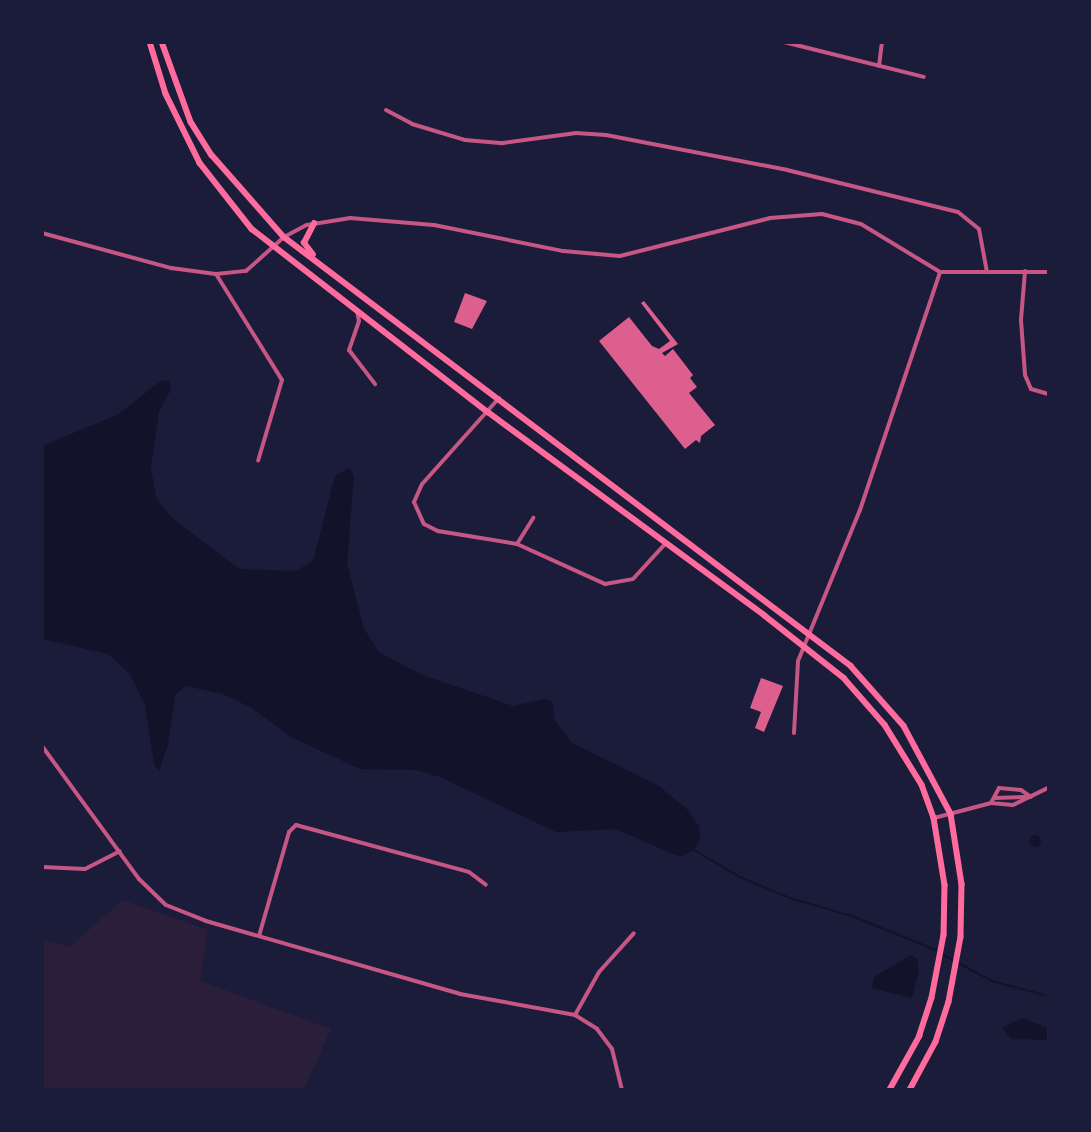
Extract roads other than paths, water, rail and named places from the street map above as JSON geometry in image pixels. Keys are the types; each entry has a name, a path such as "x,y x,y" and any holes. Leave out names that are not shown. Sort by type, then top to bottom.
{"main road":[{"path":"150,42 166,94 200,163 236,213 274,249 488,412 844,678 885,725 922,785 934,818 945,885 944,935 920,1036 890,1090"},
{"path":"162,42 191,122 212,155 284,237 851,666 891,709 918,748 951,814 962,884 961,937 936,1042 910,1090"},
{"path":"314,223 304,237 305,246 352,289"}],"street":[{"path":"879,66 882,42"},
{"path":"786,43 924,77"},
{"path":"386,110 412,124 465,140 503,143 576,133 606,135 788,170 958,212 979,229 987,272"},
{"path":"42,234 178,269 216,274 246,271 274,249 284,237 314,223 390,219 564,251 620,256 770,218 822,214 861,224 940,272 1048,272"},
{"path":"1025,271 1021,320 1025,375 1031,389 1048,394"},
{"path":"794,733 803,647 860,510 940,272"},
{"path":"216,274 282,380 258,461"},
{"path":"357,311 359,321 349,350 375,384"},
{"path":"499,398 422,484 414,510 424,524 438,531 518,544 605,584 633,579 665,544"},
{"path":"518,544 532,518"},
{"path":"42,746 151,894 166,905 259,936 460,994 575,1015 597,1029 608,1042 620,1066 622,1090"},
{"path":"991,803 999,788 1021,790 1032,798"},
{"path":"934,818 991,803 1013,804 1032,798 1048,788"},
{"path":"994,798 1032,798"},
{"path":"259,936 289,832 296,825 469,872 486,885"},
{"path":"42,867 85,869 120,851"},
{"path":"575,1015 599,972 634,933"}],"waterway":[{"path":"694,850 740,877 790,898 852,916 938,951"},
{"path":"942,954 992,981 1048,996"}]}
